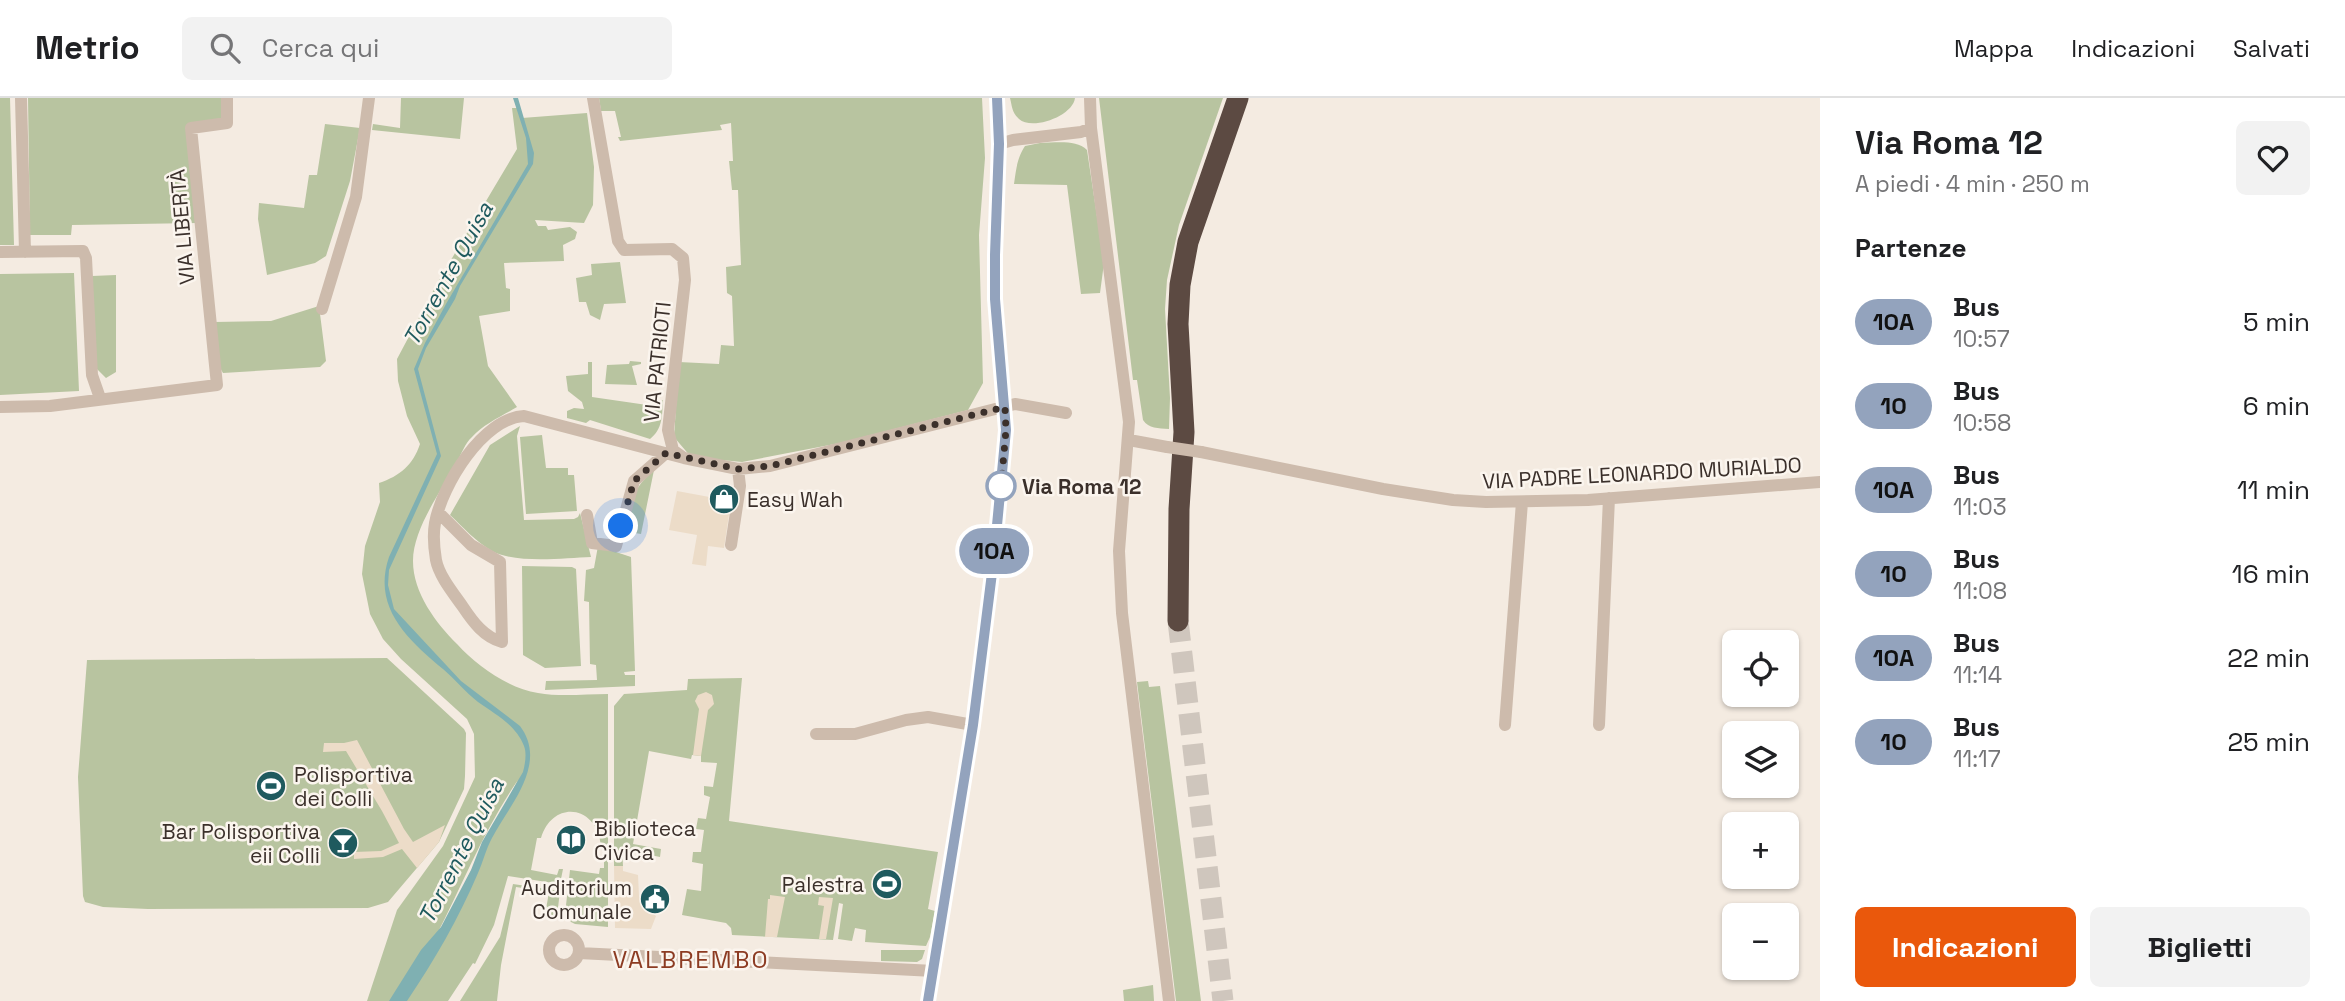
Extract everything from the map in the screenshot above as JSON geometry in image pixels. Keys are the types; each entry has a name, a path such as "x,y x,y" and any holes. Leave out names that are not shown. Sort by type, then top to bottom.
{"highway":[{"path":"1178,621 1179,509 1184,432 1178,324 1180,285 1194,224 1238,98"}],"street":[{"path":"21,98 25,252"},
{"name":"VIA LIBERTÀ","path":"100,398 217,385 191,128 228,123 226,98"},
{"path":"322,309 356,197 369,98"},
{"name":"VIA PATRIOTI","path":"593,98 618,241 624,250 672,249 683,258 685,280 667,430 673,450 684,458"},
{"path":"928,1001 973,725 1006,430 995,277 999,144 997,98"},
{"path":"1090,98 1091,128 1128,408 1129,440 1122,501 1119,574 1169,1001"},
{"path":"999,144 1013,139 1081,132 1091,128"},
{"path":"0,252 83,251 86,258 92,376 100,398 50,406 0,407"},
{"path":"438,512 471,545 500,562 502,642 475,625 455,597 436,563 434,534 438,512 442,500 458,471 486,434 506,420 524,416 684,458 738,469 770,466 1015,404 1066,413"},
{"name":"VIA PADRE LEONARDO MURIALDO","path":"1129,440 1343,482 1453,500 1522,502 1609,498 1820,482"},
{"path":"587,515 592,543 616,546 634,481 666,453"},
{"path":"731,545 740,486 738,469"},
{"path":"1599,725 1609,498"},
{"path":"1505,725 1522,502"},
{"path":"816,734 855,734 928,716 973,725"},
{"path":"579,953 934,971"}],"green space":[{"path":"0,98 10,98 14,245 0,245"},
{"path":"28,98 223,98 223,119 189,126 197,223 72,225 71,235 30,235"},
{"path":"401,98 464,98 460,139 372,130 373,124 400,128"},
{"path":"599,98 982,98 985,158 979,235 983,383 968,410 840,443 742,462 691,457 674,437 679,362 719,364 721,345 734,346 732,296 727,293 726,267 741,265 738,190 732,190 729,161 733,161 731,123 720,125 722,130 620,141 615,111 601,111"},
{"path":"1010,98 1075,98 1073,105 1060,116 1033,123 1017,117"},
{"path":"1099,98 1223,98 1179,225 1167,280 1165,309 1169,429 1151,427 1145,423 1137,380 1133,380"},
{"path":"512,108 517,108 522,118 587,113 594,167 593,205 584,223 535,220 538,226 546,226 548,230 570,227 577,232 575,239 563,245 564,261 504,263 506,288 510,289 510,311 479,316 488,366 517,407 482,428 465,446 423,523 414,549 414,573 421,596 441,627 465,652 494,675 538,693 608,694 608,927 575,924 565,914 570,870 599,874 600,868 604,868 604,847 601,847 592,822 584,815 564,813 555,817 547,825 541,838 537,838 531,870 557,875 559,869 563,869 560,884 508,876 494,925 475,964 473,963 448,1001 367,1001 397,910 443,846 475,777 474,734 467,719 383,639 370,614 362,574 365,546 380,502 379,483 405,469 420,444 407,416 398,381 397,359 439,280 517,149","holes":["518,780 437,937 484,837"]},
{"path":"325,124 360,128 350,181 326,256 315,263 267,275 258,219 259,203 304,208 309,175 317,175"},
{"path":"1071,143 1087,150 1104,263 1100,293 1081,294 1067,185 1014,184 1016,169 1025,146"},
{"path":"620,262 626,303 604,304 600,320 590,315 586,302 579,302 576,278 592,275 591,264"},
{"path":"74,273 79,391 0,395 0,274"},
{"path":"116,275 116,372 106,378 96,368 92,276"},
{"path":"319,306 326,361 320,367 223,373 219,366 215,322 271,321"},
{"path":"630,361 641,362 632,366 637,385 605,384 607,365 629,364"},
{"path":"588,362 592,362 592,397 654,406 663,400 660,426 650,439 590,420 586,423 567,418 567,411 574,408 584,409 582,402 568,391 566,376 588,374"},
{"path":"520,426 517,436 524,520 574,519 580,513 591,557 540,559 502,555 481,543 450,515 490,445"},
{"path":"542,435 546,468 568,468 568,475 574,475 577,511 526,514 520,437"},
{"path":"654,470 641,534 629,532 636,491"},
{"path":"598,546 631,557 635,671 624,672 625,675 635,675 635,686 545,690 546,681 597,680 596,665 590,664 589,602 584,601 586,570 594,568"},
{"path":"522,566 576,569 581,666 545,668 523,655"},
{"name":"Polisportiva dei Colli","path":"387,658 466,733 464,789 439,842 388,902 368,908 148,909 103,907 85,902 78,777 87,660"},
{"path":"742,678 729,821 938,852 928,909 935,911 926,946 865,942 866,930 855,928 852,941 838,939 843,904 839,903 833,940 732,935 731,928 726,923 682,915 687,889 701,891 703,864 692,862 693,852 701,852 704,830 696,829 698,818 706,819 710,797 704,795 704,786 713,787 717,763 701,762 701,756 692,755 691,759 649,751 633,844 661,849 660,857 622,849 623,866 614,866 614,706 624,694 687,690 688,679"},
{"path":"1148,681 1149,687 1160,686 1201,1001 1176,1001 1137,682"},
{"path":"513,884 560,891 557,916 545,915 549,892 516,887 497,1001 460,1001 500,937"},
{"path":"881,950 925,950 922,959 917,962 881,961"},
{"path":"1153,985 1154,1001 1124,1001 1123,990"}],"shaded area":[{"path":"677,491 731,501 724,548 708,546 706,566 692,564 697,535 669,530"},
{"path":"706,692 712,695 714,704 708,710 701,756 693,755 699,709 695,701 698,695"},
{"path":"357,740 413,842 445,825 439,842 417,868 402,849 383,857 354,859 354,852 381,851 399,843 346,751 323,752 324,743"},
{"path":"614,866 623,866 623,871 638,875 639,896 647,909 656,916 651,929 615,928"},
{"path":"770,895 785,897 777,937 765,937"},
{"path":"819,897 833,898 826,939 819,939 824,906 818,905"}],"water":[{"path":"513,98 518,98 534,153 533,164 460,286 426,348 418,369 441,456 389,570 388,585 394,609 461,681 520,726 529,745 530,760 523,785 492,838 471,890 436,955 407,1001 389,1001 421,950 441,927 471,870 482,842 523,772 525,762 524,746 516,732 473,698 417,646 396,620 385,591 389,557 437,454 414,369 446,304 528,164 526,138"}],"tunnel":[{"path":"1178,621 1223,1001"}],"bus line":[{"name":"10A","path":"928,1001 973,725 994,557 1006,430 995,299 999,144 997,98"}],"place":[{"name":"Via Roma 12","path":"1001,486"},
{"name":"Easy Wah","path":"724,499"},
{"name":"Polisportiva dei Colli","path":"271,786"},
{"name":"Biblioteca Civica","path":"571,840"},
{"name":"Bar Polisportiva eii Colli","path":"343,843"},
{"name":"Palestra","path":"887,884"},
{"name":"Auditorium Comunale","path":"655,899"}],"district":[{"name":"VALBREMBO","path":"691,959"}],"route":[{"path":"621,526 634,481 666,453 738,469 770,466 1005,407 1006,430 1001,486"}],"water label":[{"name":"Torrente Quisa","path":"448,274"},
{"name":"Torrente Quisa","path":"461,851"}]}
